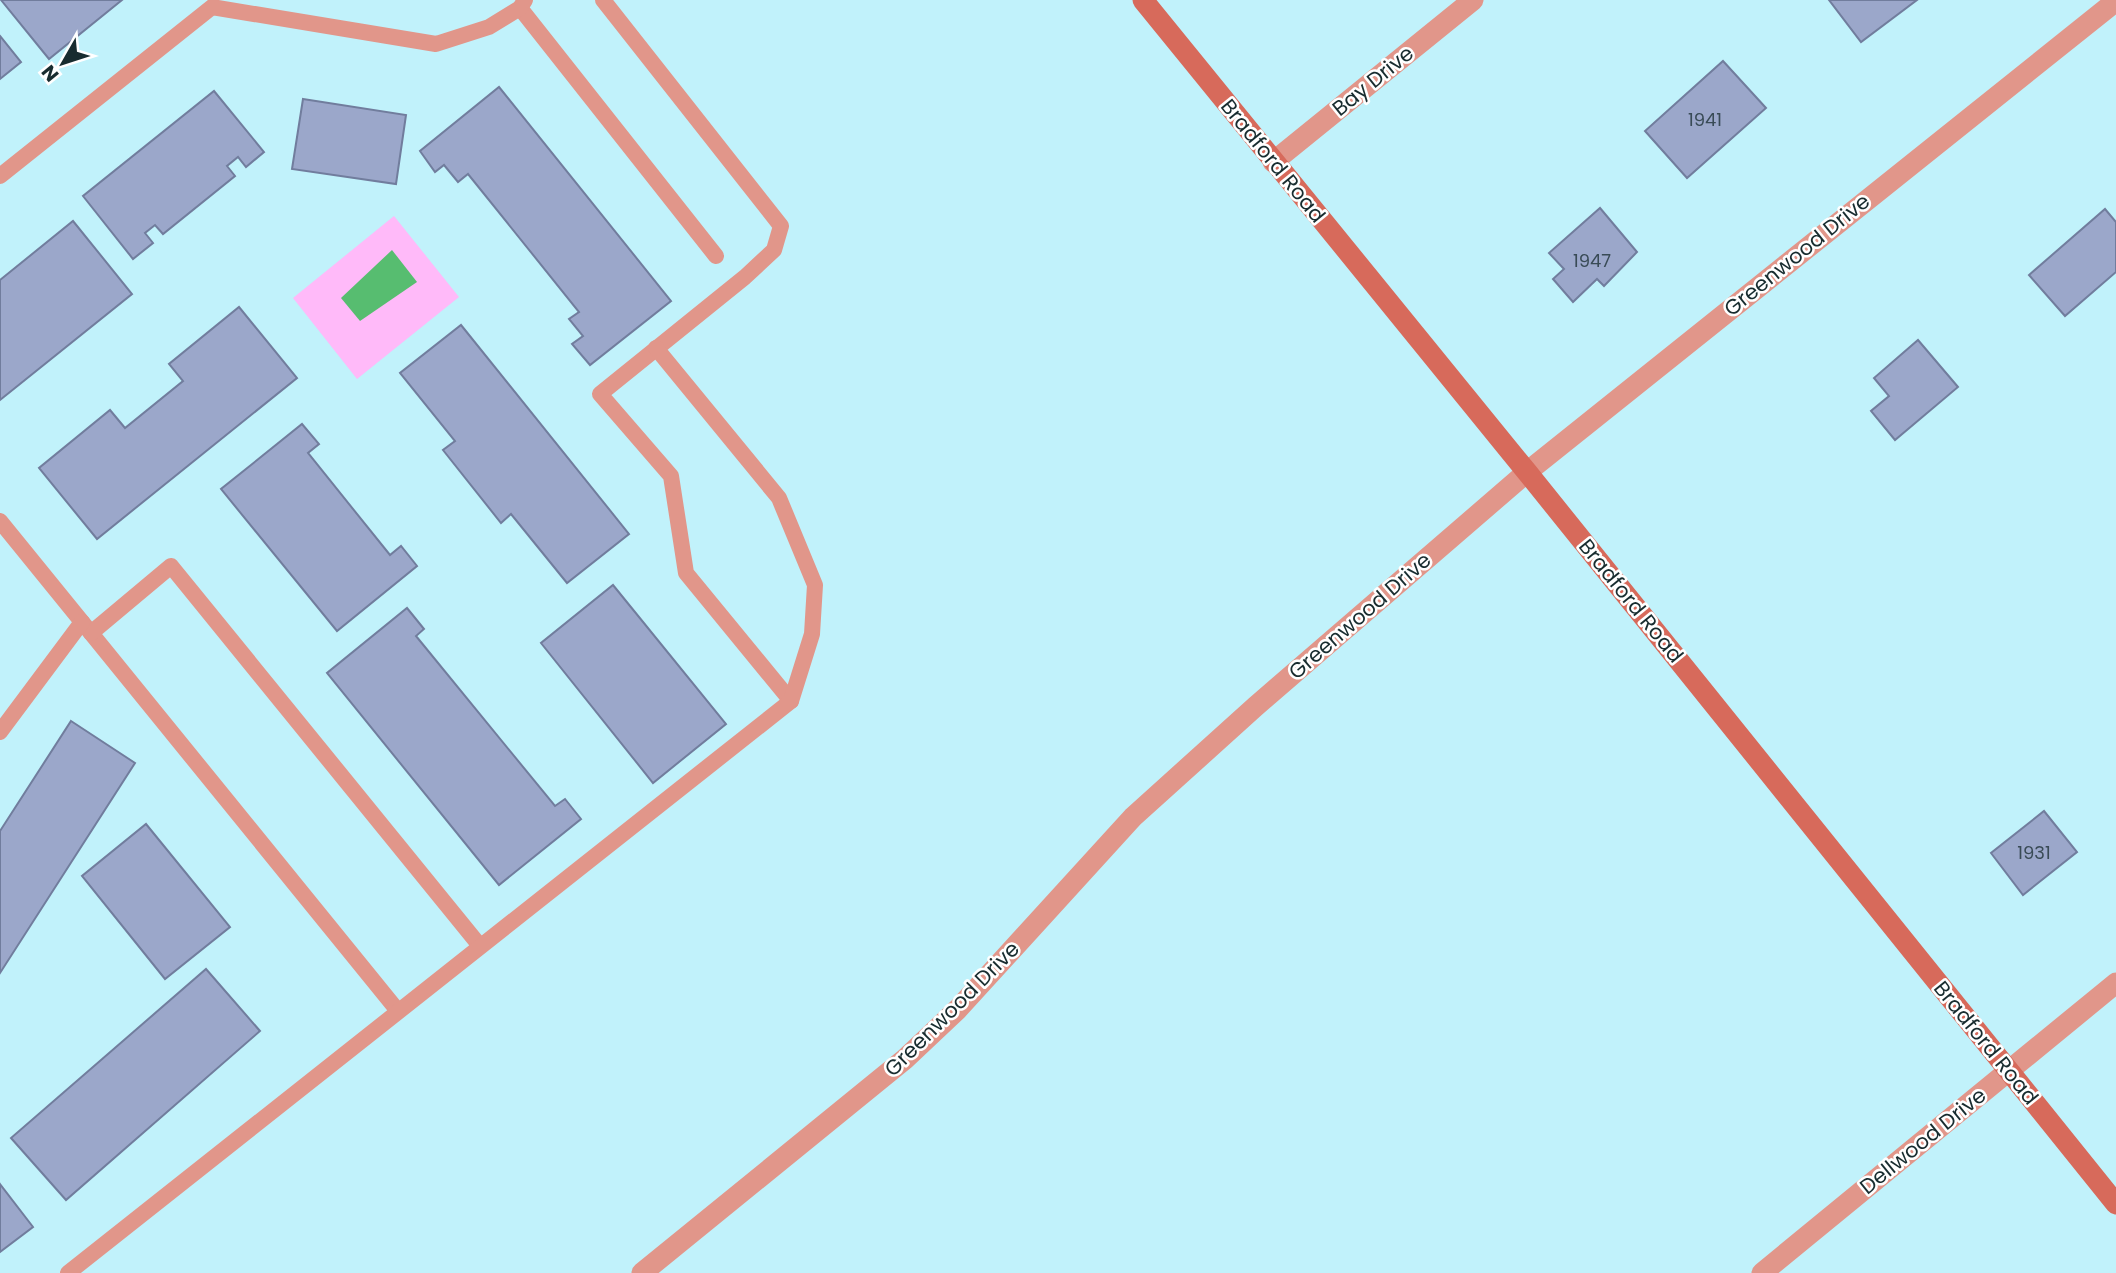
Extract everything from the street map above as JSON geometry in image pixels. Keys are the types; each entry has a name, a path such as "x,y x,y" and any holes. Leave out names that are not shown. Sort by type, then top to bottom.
{"street":[{"name":"Bradford Road","path":"1143,0 2116,1204"},
{"name":"Bay Drive","path":"1273,162 1473,0"},
{"name":"Greenwood Drive","path":"642,1273 905,1059 958,1009 1133,817 1256,706 1527,472 2116,1"},
{"name":"Dellwood Drive","path":"1762,1273 2116,983"}],"lane":[{"path":"603,0 781,226 774,250 745,277 600,394 671,476 686,573 791,701"},
{"path":"0,176 212,7 436,44 489,27 522,4 716,256"},
{"path":"68,1273 791,701 812,634 815,585 779,498 656,348"},
{"path":"0,521 398,1012"},
{"path":"0,732 86,627 171,566 481,946"}],"shaded area":[{"path":"394,216 459,297 357,379 293,298"},
{"path":"392,250 417,282 360,321 341,298"}],"building":[{"path":"1,0 122,0 49,59"},
{"path":"1829,0 1917,0 1861,42"},
{"path":"0,36 21,62 0,79"},
{"path":"1723,61 1766,108 1687,178 1645,131"},
{"path":"499,87 671,301 590,365 572,344 583,336 569,319 579,312 468,174 458,182 444,165 435,172 420,151"},
{"path":"214,91 264,152 246,167 238,157 227,166 235,176 163,234 155,225 145,233 153,243 133,259 83,196"},
{"path":"303,99 406,115 396,184 292,169"},
{"path":"1600,208 1637,252 1604,286 1597,279 1573,302 1553,279 1564,269 1549,253"},
{"path":"2105,209 2116,222 2116,272 2065,316 2029,275"},
{"path":"73,221 132,294 0,400 0,280"},
{"path":"239,307 297,378 97,539 39,468 110,410 125,428 183,381 169,364"},
{"path":"461,325 629,534 567,583 511,514 501,523 443,450 455,441 400,373"},
{"path":"1918,340 1958,387 1895,440 1871,411 1889,396 1874,378"},
{"path":"302,424 319,444 308,453 390,555 401,546 417,566 337,631 221,489"},
{"path":"613,585 726,724 653,783 541,643"},
{"path":"407,608 424,629 416,636 555,806 565,799 581,819 499,885 327,673"},
{"path":"71,721 135,763 0,973 0,831"},
{"path":"2044,811 2077,852 2023,895 1991,853"},
{"path":"146,824 230,927 165,979 82,876"},
{"path":"206,969 260,1031 66,1200 11,1138"},
{"path":"0,1184 33,1227 0,1252"}]}
